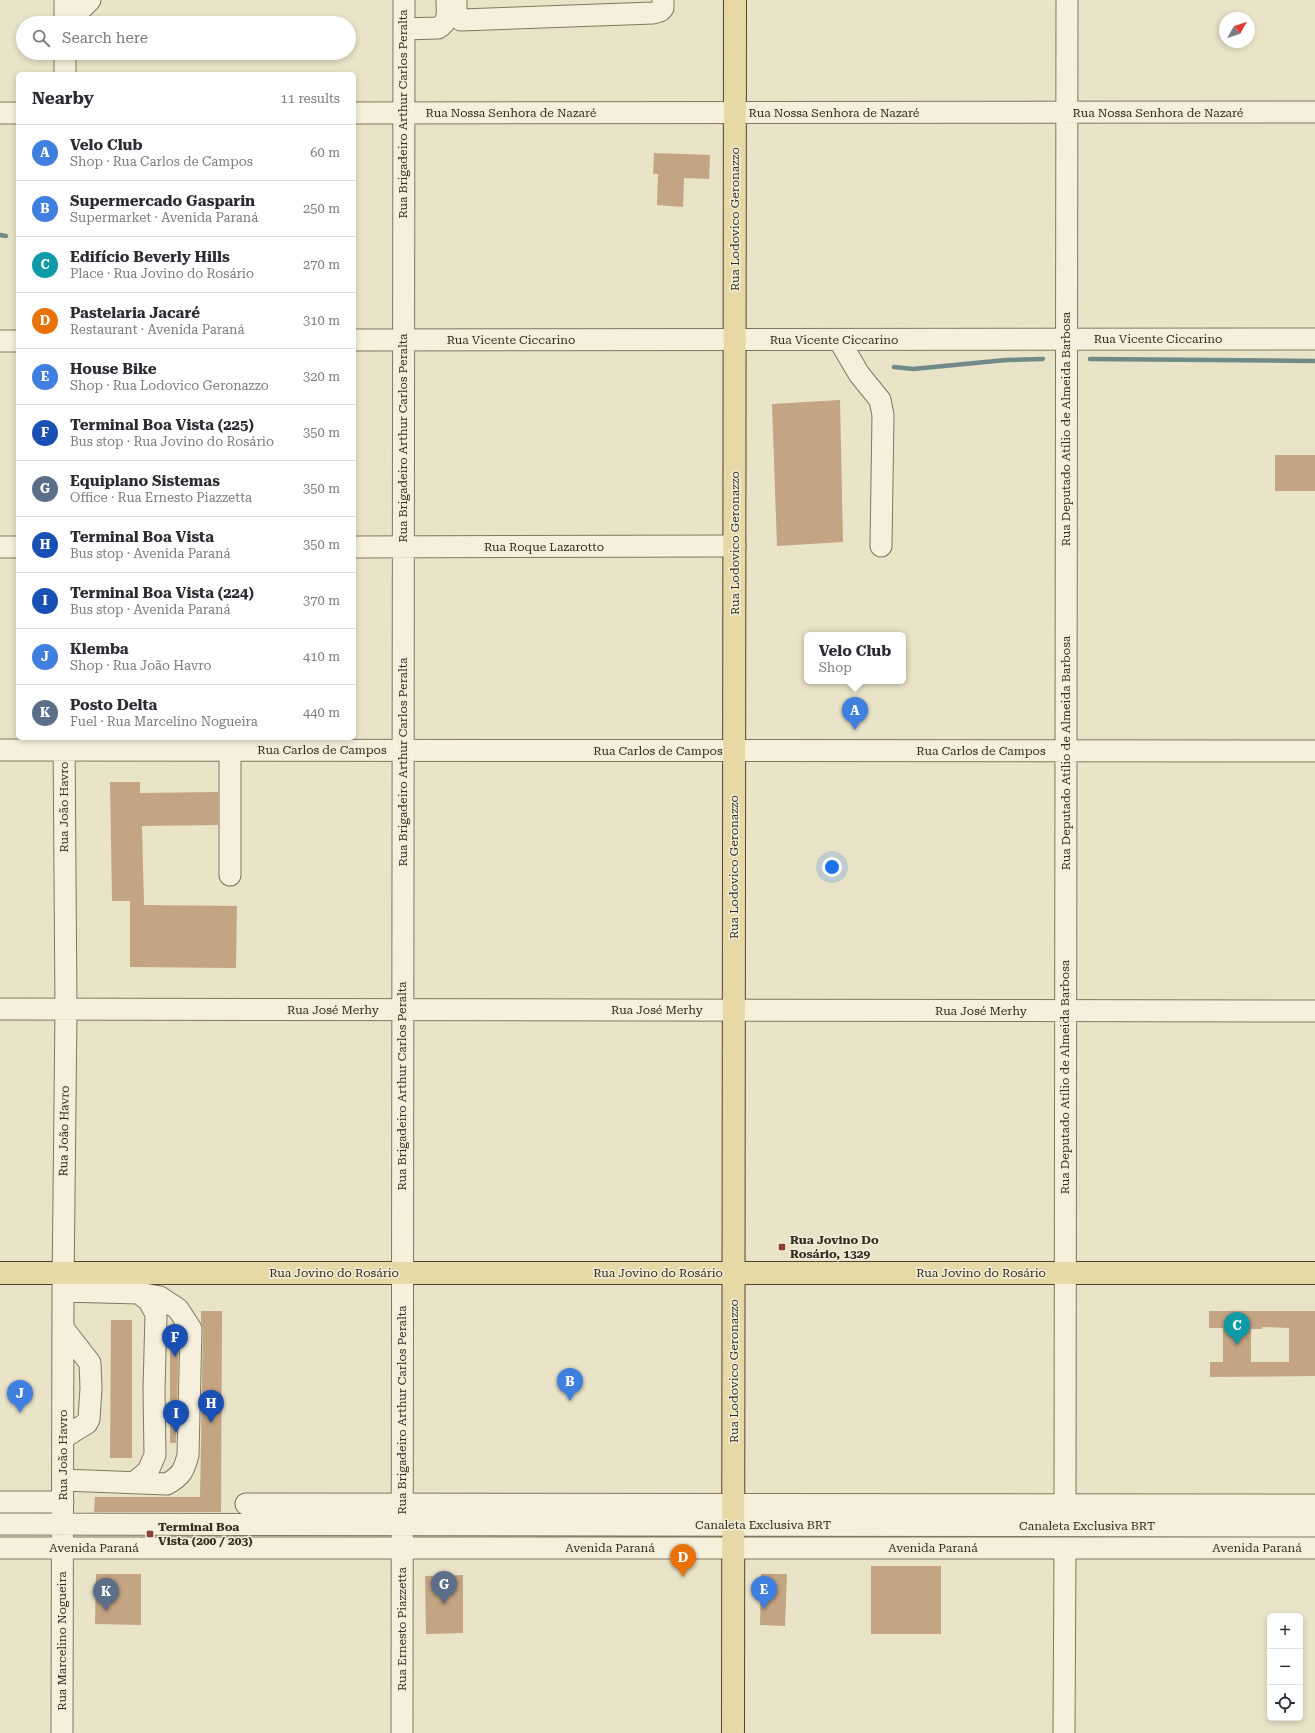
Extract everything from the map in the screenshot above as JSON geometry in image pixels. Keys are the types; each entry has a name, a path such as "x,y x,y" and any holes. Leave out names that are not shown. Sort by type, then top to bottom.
{"main road":[{"name":"Rua Lodovico Geronazzo","path":"733,1733 735,0"},
{"name":"Rua Jovino do Rosário","path":"0,1273 63,1282 402,1273 1315,1273"}],"street":[{"path":"65,0 66,16"},
{"path":"73,16 90,0"},
{"name":"Rua Brigadeiro Arthur Carlos Peralta","path":"402,1515 404,0"},
{"path":"404,29 438,28 443,25 446,21 447,0"},
{"path":"456,0 456,14 461,20 550,8 653,13 660,11 663,8 663,0"},
{"name":"Rua Deputado Atílio de Almeida Barbosa","path":"1065,1506 1067,0"},
{"path":"65,60 65,72"},
{"name":"Rua Nossa Senhora de Nazaré","path":"356,113 1315,112"},
{"path":"0,113 16,113"},
{"name":"Rua Vicente Ciccarino","path":"356,340 1315,339"},
{"path":"839,340 859,374 880,400 883,415 881,546"},
{"path":"0,341 16,341"},
{"name":"Rua Roque Lazarotto","path":"356,547 735,546"},
{"path":"0,547 16,547"},
{"name":"Rua Carlos de Campos","path":"0,750 64,744 230,750 1315,751"},
{"name":"Rua João Havro","path":"63,1525 63,1282 66,1009 64,744"},
{"path":"230,750 230,876"},
{"name":"Rua José Merhy","path":"0,1010 1315,1011"},
{"path":"63,1282 160,1297 178,1309 191,1329 188,1455 185,1468 178,1477 167,1484 63,1480"},
{"path":"134,1482 148,1471 155,1455 154,1389 156,1314 149,1302 139,1293"},
{"path":"63,1328 90,1363 91,1388 89,1419 87,1423 63,1438"},
{"path":"0,1502 63,1502"},
{"path":"246,1504 402,1515"},
{"path":"734,1515 1065,1506 1315,1505"},
{"name":"Canaleta Exclusiva BRT","path":"63,1525 211,1525 402,1515 734,1515 1315,1526"},
{"name":"Rua Ernesto Piazzetta","path":"402,1515 402,1733"},
{"path":"0,1524 63,1525"},
{"name":"Rua Marcelino Nogueira","path":"62,1733 63,1525"},
{"name":"Avenida Paraná","path":"0,1548 1315,1548"},
{"path":"1064,1733 1065,1548"}],"building":[{"path":"654,153 710,155 709,179 684,178 683,207 657,205 658,174 653,174"},
{"path":"840,400 843,542 777,546 772,404"},
{"path":"1275,455 1315,455 1315,491 1275,491"},
{"path":"110,782 140,782 140,793 218,792 218,825 142,826 144,905 237,906 236,968 130,967 130,901 112,901"},
{"path":"201,1311 222,1311 221,1512 94,1512 95,1497 200,1497 203,1329 201,1322"},
{"path":"1209,1311 1315,1311 1315,1376 1210,1377 1210,1362 1223,1362 1223,1328 1209,1328","holes":["1262,1327 1289,1328 1289,1362 1251,1362 1251,1329 1262,1329"]},
{"path":"111,1320 132,1320 132,1458 110,1458"},
{"path":"170,1334 179,1334 176,1443 170,1443"},
{"path":"871,1566 941,1566 941,1634 871,1634"},
{"path":"96,1574 141,1574 141,1625 95,1624"},
{"path":"761,1574 787,1574 785,1626 760,1625"},
{"path":"463,1575 463,1633 426,1634 425,1576"}],"waterway":[{"path":"0,235 6,236"},
{"path":"894,367 913,369 1006,360 1043,359"},
{"path":"1090,359 1315,361"}],"place":[{"name":"Velo Club","path":"855,730"},
{"name":"Rua Jovino Do Rosário, 1329","path":"782,1247"},
{"name":"Edifício Beverly Hills","path":"1237,1345"},
{"name":"Terminal Boa Vista (225)","path":"175,1357"},
{"name":"Supermercado Gasparin","path":"570,1401"},
{"name":"Klemba","path":"20,1413"},
{"name":"Terminal Boa Vista","path":"211,1423"},
{"name":"Terminal Boa Vista (224)","path":"176,1433"},
{"name":"Terminal Boa Vista (200 / 203)","path":"150,1534"},
{"name":"Pastelaria Jacaré","path":"683,1577"},
{"name":"Equiplano Sistemas","path":"444,1604"},
{"name":"House Bike","path":"764,1609"},
{"name":"Posto Delta","path":"106,1611"}]}
